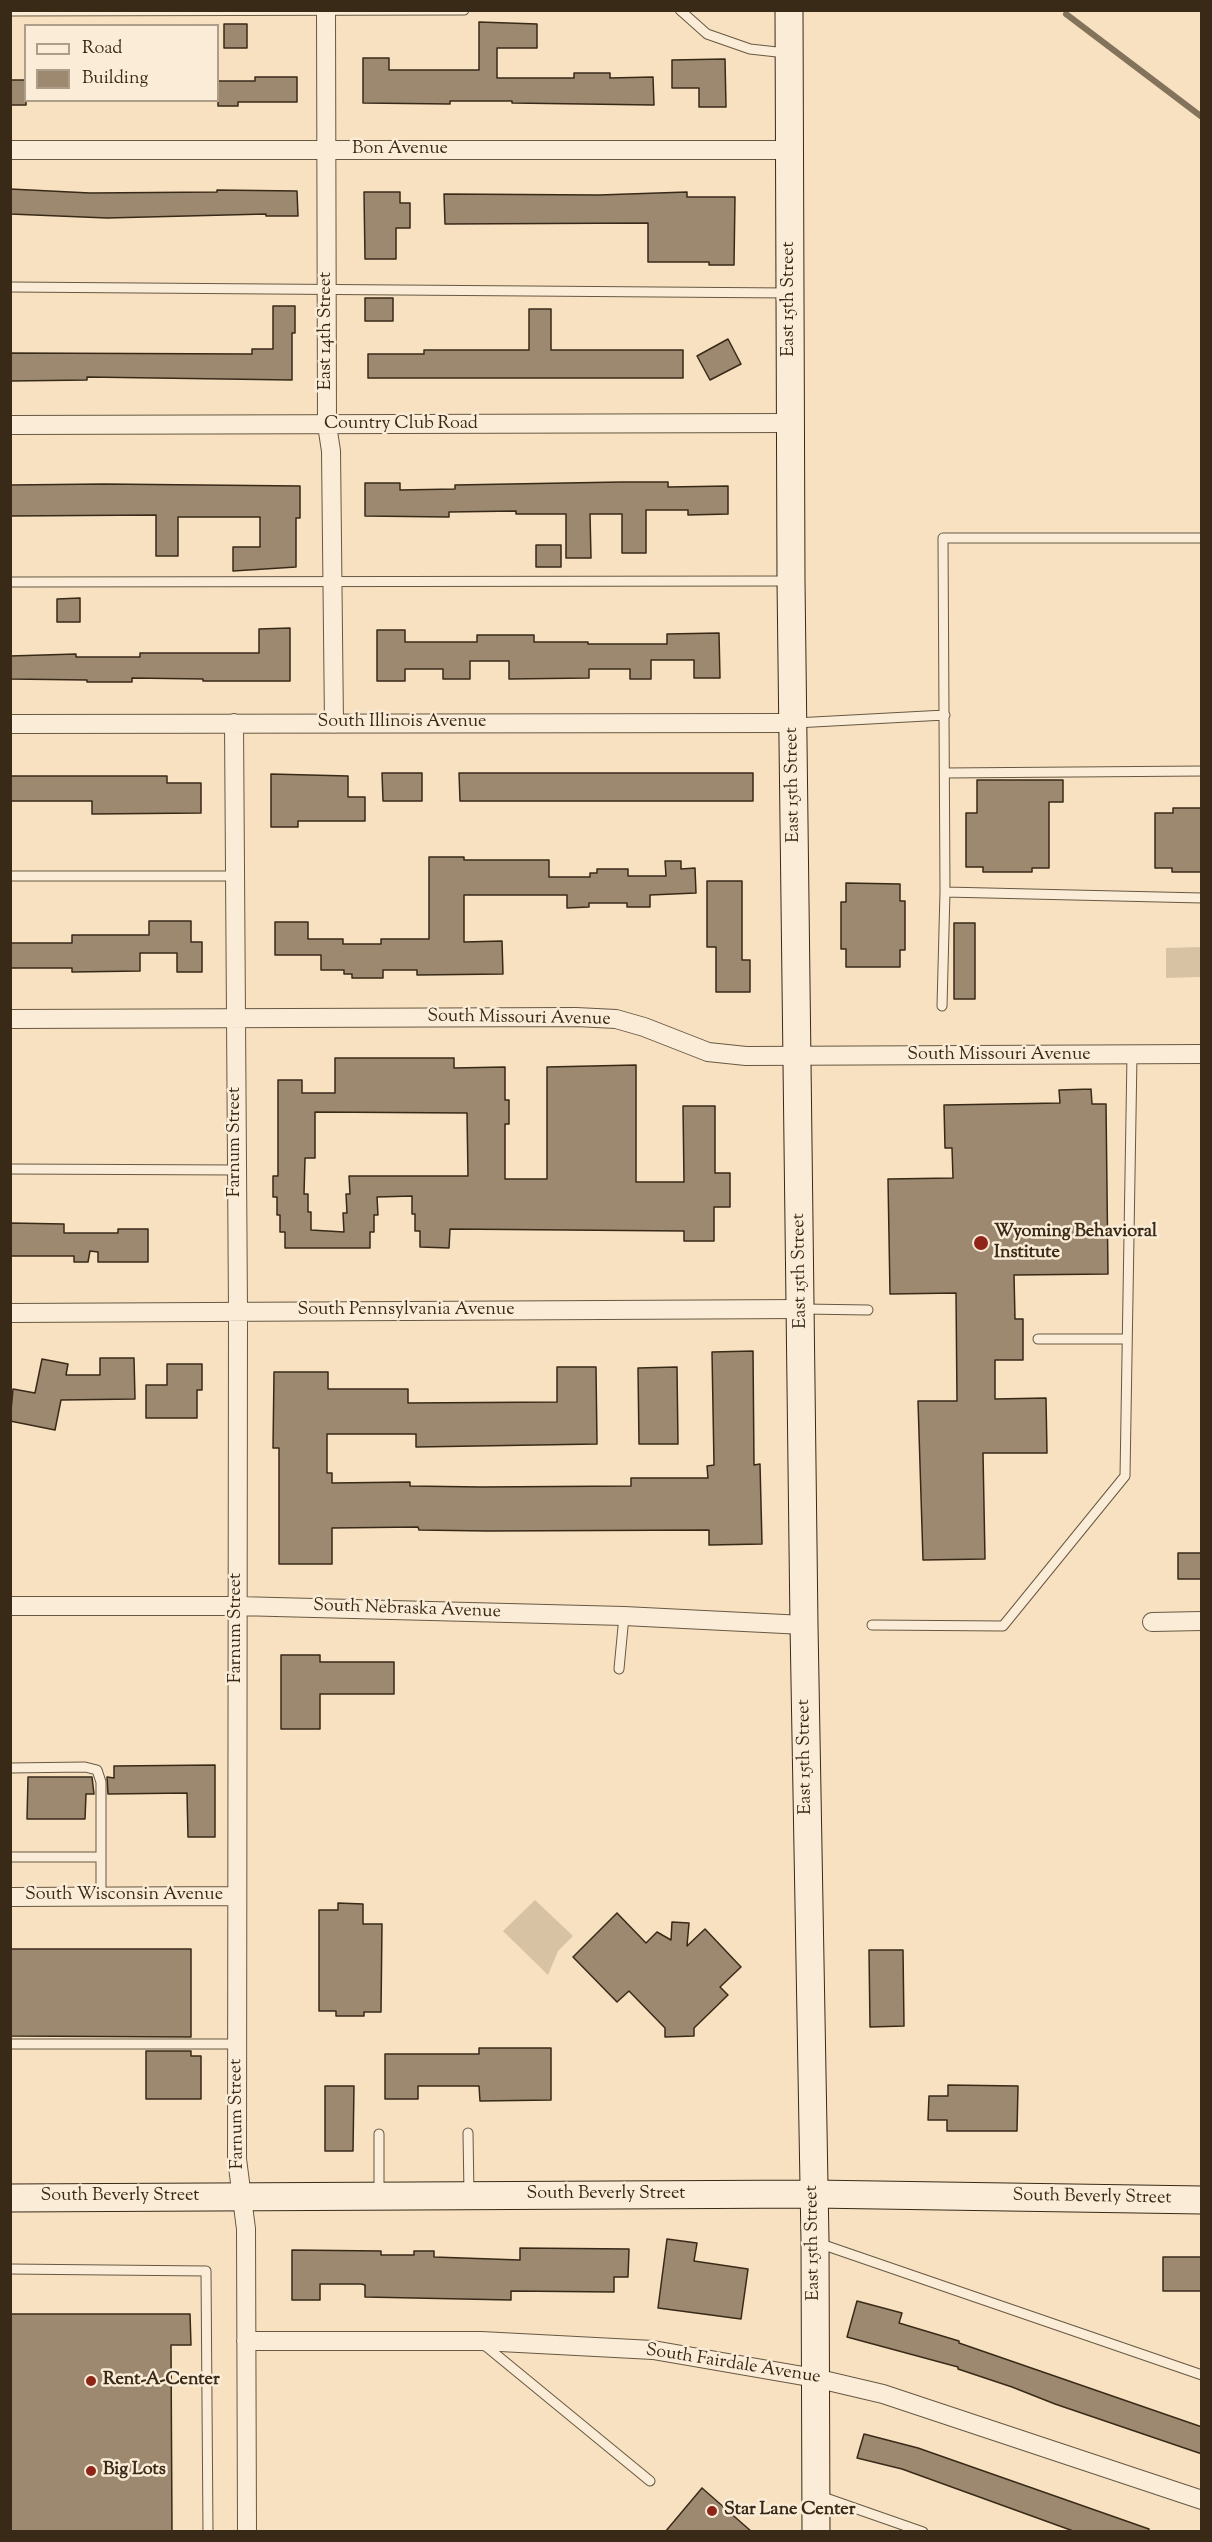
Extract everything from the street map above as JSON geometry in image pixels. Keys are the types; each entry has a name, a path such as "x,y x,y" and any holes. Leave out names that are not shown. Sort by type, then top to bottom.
{"main road":[{"name":"East 15th Street","path":"789,10 791,581 816,2532"},
{"name":"South Beverly Street","path":"10,2198 813,2194 1202,2200"}],"street":[{"name":"East 14th Street","path":"326,11 327,425 331,451 334,724"},
{"name":"Bon Avenue","path":"10,150 789,150"},
{"name":"Country Club Road","path":"10,425 791,423"},
{"name":"Farnum Street","path":"234,723 238,1312 237,2159 246,2229 247,2532"},
{"name":"South Illinois Avenue","path":"10,724 794,723"},
{"name":"South Missouri Avenue","path":"10,1019 616,1019 644,1027 708,1052 746,1056 1202,1054"},
{"name":"South Pennsylvania Avenue","path":"10,1313 801,1309"},
{"name":"South Nebraska Avenue","path":"10,1606 237,1606 624,1616 804,1625"},
{"path":"1152,1622 1202,1621"},
{"name":"South Wisconsin Avenue","path":"10,1897 237,1896"},
{"name":"South Fairdale Avenue","path":"246,2341 480,2341 653,2350 815,2378 883,2394 1202,2500"}],"lane":[{"path":"10,11 464,10"},
{"path":"680,10 707,34 750,49 790,54"},
{"path":"10,287 790,293"},
{"path":"942,1006 945,892 943,538 1202,538"},
{"path":"10,582 791,581"},
{"path":"794,723 945,715"},
{"path":"945,773 1202,771"},
{"path":"10,876 235,876"},
{"path":"945,892 1202,898"},
{"path":"872,1625 1003,1626 1125,1476 1132,1055"},
{"path":"10,1169 237,1170"},
{"path":"801,1309 868,1310"},
{"path":"1038,1339 1127,1339"},
{"path":"619,1669 624,1616"},
{"path":"10,1768 85,1767 97,1770 101,1782 101,1896"},
{"path":"10,1857 101,1857"},
{"path":"10,2044 237,2044"},
{"path":"468,2133 469,2196"},
{"path":"379,2134 380,2197"},
{"path":"814,2241 1202,2375"},
{"path":"10,2269 206,2271 208,2532"},
{"path":"480,2341 650,2481"},
{"path":"816,2495 922,2532"}],"shaded area":[{"path":"1201,947 1201,977 1166,978 1166,948"},
{"path":"535,1900 573,1936 558,1951 548,1975 503,1931"}],"building":[{"path":"479,22 537,24 537,48 497,48 497,78 574,78 574,73 610,73 610,78 653,77 654,105 512,103 512,101 450,101 450,104 363,103 363,58 389,58 389,70 479,70"},
{"path":"224,24 247,24 247,48 224,48"},
{"path":"725,59 726,107 699,107 699,88 672,88 672,60"},
{"path":"255,77 297,77 297,102 238,102 238,106 218,106 219,81 255,81"},
{"path":"10,80 24,80 26,105 10,105"},
{"path":"10,189 90,193 297,191 298,216 266,216 266,214 107,218 10,214"},
{"path":"364,192 400,192 400,203 410,203 410,228 396,228 396,259 365,259"},
{"path":"687,192 687,197 735,197 734,265 709,265 709,262 648,262 648,223 445,224 444,194 599,195"},
{"path":"365,298 393,298 393,321 365,321"},
{"path":"273,306 295,306 295,333 292,333 292,380 87,377 87,380 10,381 10,353 252,354 252,349 273,349"},
{"path":"529,309 551,309 551,350 683,350 683,378 368,378 368,354 424,354 424,350 529,350"},
{"path":"728,339 741,364 710,380 697,356"},
{"path":"668,482 668,487 728,486 728,514 688,515 688,510 646,510 646,553 622,553 622,514 590,514 591,558 566,558 566,514 516,514 516,511 449,512 449,517 365,516 365,483 400,483 400,490 455,489 455,485"},
{"path":"10,485 300,486 300,518 296,518 296,567 233,571 233,547 260,547 260,517 178,517 178,556 156,556 156,515 10,516"},
{"path":"536,545 561,545 561,567 536,567"},
{"path":"80,598 80,622 57,622 57,599"},
{"path":"290,628 290,681 132,678 132,682 87,682 87,680 10,679 10,656 76,654 76,657 140,657 140,653 259,653 259,629"},
{"path":"377,630 405,630 405,642 477,642 477,635 534,635 534,642 588,642 588,644 667,644 667,634 719,633 720,678 694,678 694,660 651,660 651,679 630,679 630,669 589,669 589,678 509,679 509,661 470,661 470,679 443,679 443,669 405,669 405,681 377,681"},
{"path":"382,773 422,773 422,801 383,801"},
{"path":"459,773 753,773 753,801 460,801"},
{"path":"271,774 348,776 348,797 365,797 365,821 298,821 298,827 271,827"},
{"path":"10,776 167,776 167,783 201,783 201,813 92,814 92,801 10,801"},
{"path":"977,780 1063,780 1063,802 1049,802 1049,868 1032,868 1032,872 983,872 983,867 966,867 966,813 977,813"},
{"path":"1173,808 1202,808 1202,872 1172,872 1172,868 1155,868 1155,813 1173,813"},
{"path":"429,857 464,857 464,860 549,860 549,877 590,877 590,873 597,873 597,869 628,869 628,876 666,876 665,861 681,861 681,869 695,868 696,893 650,895 650,907 627,907 627,903 589,903 589,907 567,908 567,895 464,895 464,942 502,941 503,974 417,975 417,970 383,970 383,978 352,978 352,974 344,974 344,970 321,970 321,955 275,955 275,922 308,922 308,939 343,939 343,944 381,944 381,939 429,939"},
{"path":"707,881 742,881 742,960 750,960 750,992 716,992 716,947 707,947"},
{"path":"846,883 900,884 900,901 905,901 905,950 900,950 900,967 846,967 846,949 841,949 841,902 846,902"},
{"path":"149,921 191,921 191,942 202,942 202,972 177,972 177,953 140,953 140,971 72,972 72,968 10,968 10,943 72,943 72,935 149,935"},
{"path":"954,923 975,923 975,999 954,999"},
{"path":"335,1058 454,1058 454,1068 505,1067 505,1100 509,1100 509,1124 505,1124 505,1179 547,1179 547,1067 636,1065 636,1182 684,1182 683,1106 715,1106 715,1173 730,1173 730,1207 714,1207 714,1241 684,1241 684,1231 450,1229 449,1248 420,1247 420,1231 415,1231 415,1214 412,1214 412,1196 377,1197 378,1215 374,1215 374,1232 370,1232 370,1248 285,1248 285,1232 280,1232 280,1215 277,1215 277,1197 273,1197 273,1176 278,1176 278,1080 302,1080 302,1093 335,1093","holes":["315,1112 467,1113 468,1176 349,1176 350,1194 346,1194 347,1213 343,1213 344,1232 311,1230 308,1194 304,1194 305,1158 315,1158"]},
{"path":"1091,1089 1092,1104 1106,1104 1108,1274 1014,1275 1015,1319 1023,1319 1023,1360 995,1360 995,1399 1046,1398 1047,1453 983,1453 985,1559 923,1560 918,1401 957,1401 956,1293 890,1294 888,1179 953,1178 952,1148 945,1148 944,1105 1060,1103 1059,1090"},
{"path":"10,1223 64,1224 64,1233 118,1233 118,1229 148,1229 148,1262 98,1262 98,1252 90,1251 88,1262 74,1262 74,1256 10,1256"},
{"path":"753,1351 754,1465 760,1464 762,1544 709,1545 709,1530 488,1531 419,1530 418,1527 332,1528 332,1564 279,1564 279,1448 273,1448 274,1372 328,1372 328,1389 408,1389 408,1403 557,1402 557,1367 596,1367 597,1444 416,1447 416,1434 327,1434 327,1473 332,1473 332,1483 410,1482 410,1486 481,1487 631,1486 631,1478 708,1478 707,1466 714,1465 712,1352"},
{"path":"100,1358 134,1358 135,1399 61,1400 55,1430 10,1421 13,1389 35,1393 42,1359 68,1364 66,1375 100,1375"},
{"path":"167,1364 202,1364 202,1390 197,1390 197,1418 146,1418 146,1385 167,1385"},
{"path":"677,1367 678,1444 639,1444 638,1368"},
{"path":"1178,1553 1202,1553 1202,1579 1178,1579"},
{"path":"281,1655 320,1655 320,1662 394,1662 394,1694 320,1694 320,1729 281,1729"},
{"path":"215,1765 215,1837 188,1837 187,1793 108,1794 107,1777 114,1778 114,1766"},
{"path":"28,1777 92,1777 94,1794 86,1794 85,1819 27,1819"},
{"path":"338,1903 363,1904 363,1924 382,1924 381,2012 364,2012 364,2016 336,2016 336,2011 319,2011 319,1910 338,1910"},
{"path":"617,1913 646,1943 657,1932 671,1940 672,1922 689,1923 687,1946 705,1929 741,1967 720,1987 728,1995 694,2028 694,2036 665,2037 665,2028 629,1991 617,2002 573,1957"},
{"path":"10,1949 191,1949 191,2037 10,2036"},
{"path":"869,1950 903,1950 904,2026 870,2027"},
{"path":"479,2048 551,2048 551,2100 480,2101 479,2086 418,2086 418,2099 385,2099 385,2054 479,2054"},
{"path":"146,2051 191,2051 191,2056 201,2056 201,2099 146,2099"},
{"path":"948,2085 1018,2086 1017,2131 947,2131 947,2120 928,2120 929,2096 948,2096"},
{"path":"325,2086 354,2086 353,2151 325,2151"},
{"path":"667,2239 697,2243 694,2261 748,2269 741,2319 658,2308"},
{"path":"520,2248 629,2249 628,2277 614,2277 614,2292 511,2291 511,2300 365,2297 365,2285 320,2284 320,2300 292,2300 292,2250 381,2251 381,2255 414,2255 414,2251 434,2251 434,2257 520,2260"},
{"path":"1163,2257 1202,2257 1202,2291 1163,2291"},
{"path":"857,2301 902,2313 899,2323 959,2341 959,2343 1202,2427 1202,2454 1055,2404 958,2369 958,2367 847,2337"},
{"path":"10,2314 190,2314 191,2345 171,2345 172,2532 10,2532"},
{"path":"864,2434 918,2448 1149,2529 1148,2532 1076,2532 902,2469 857,2458"},
{"path":"702,2488 752,2532 665,2532"}],"waterway":[{"path":"1066,14 1202,117"}],"place":[{"name":"Wyoming Behavioral Institute","path":"981,1243"},
{"name":"Rent-A-Center","path":"91,2381"},
{"name":"Big Lots","path":"91,2471"},
{"name":"Star Lane Center","path":"712,2511"}]}
